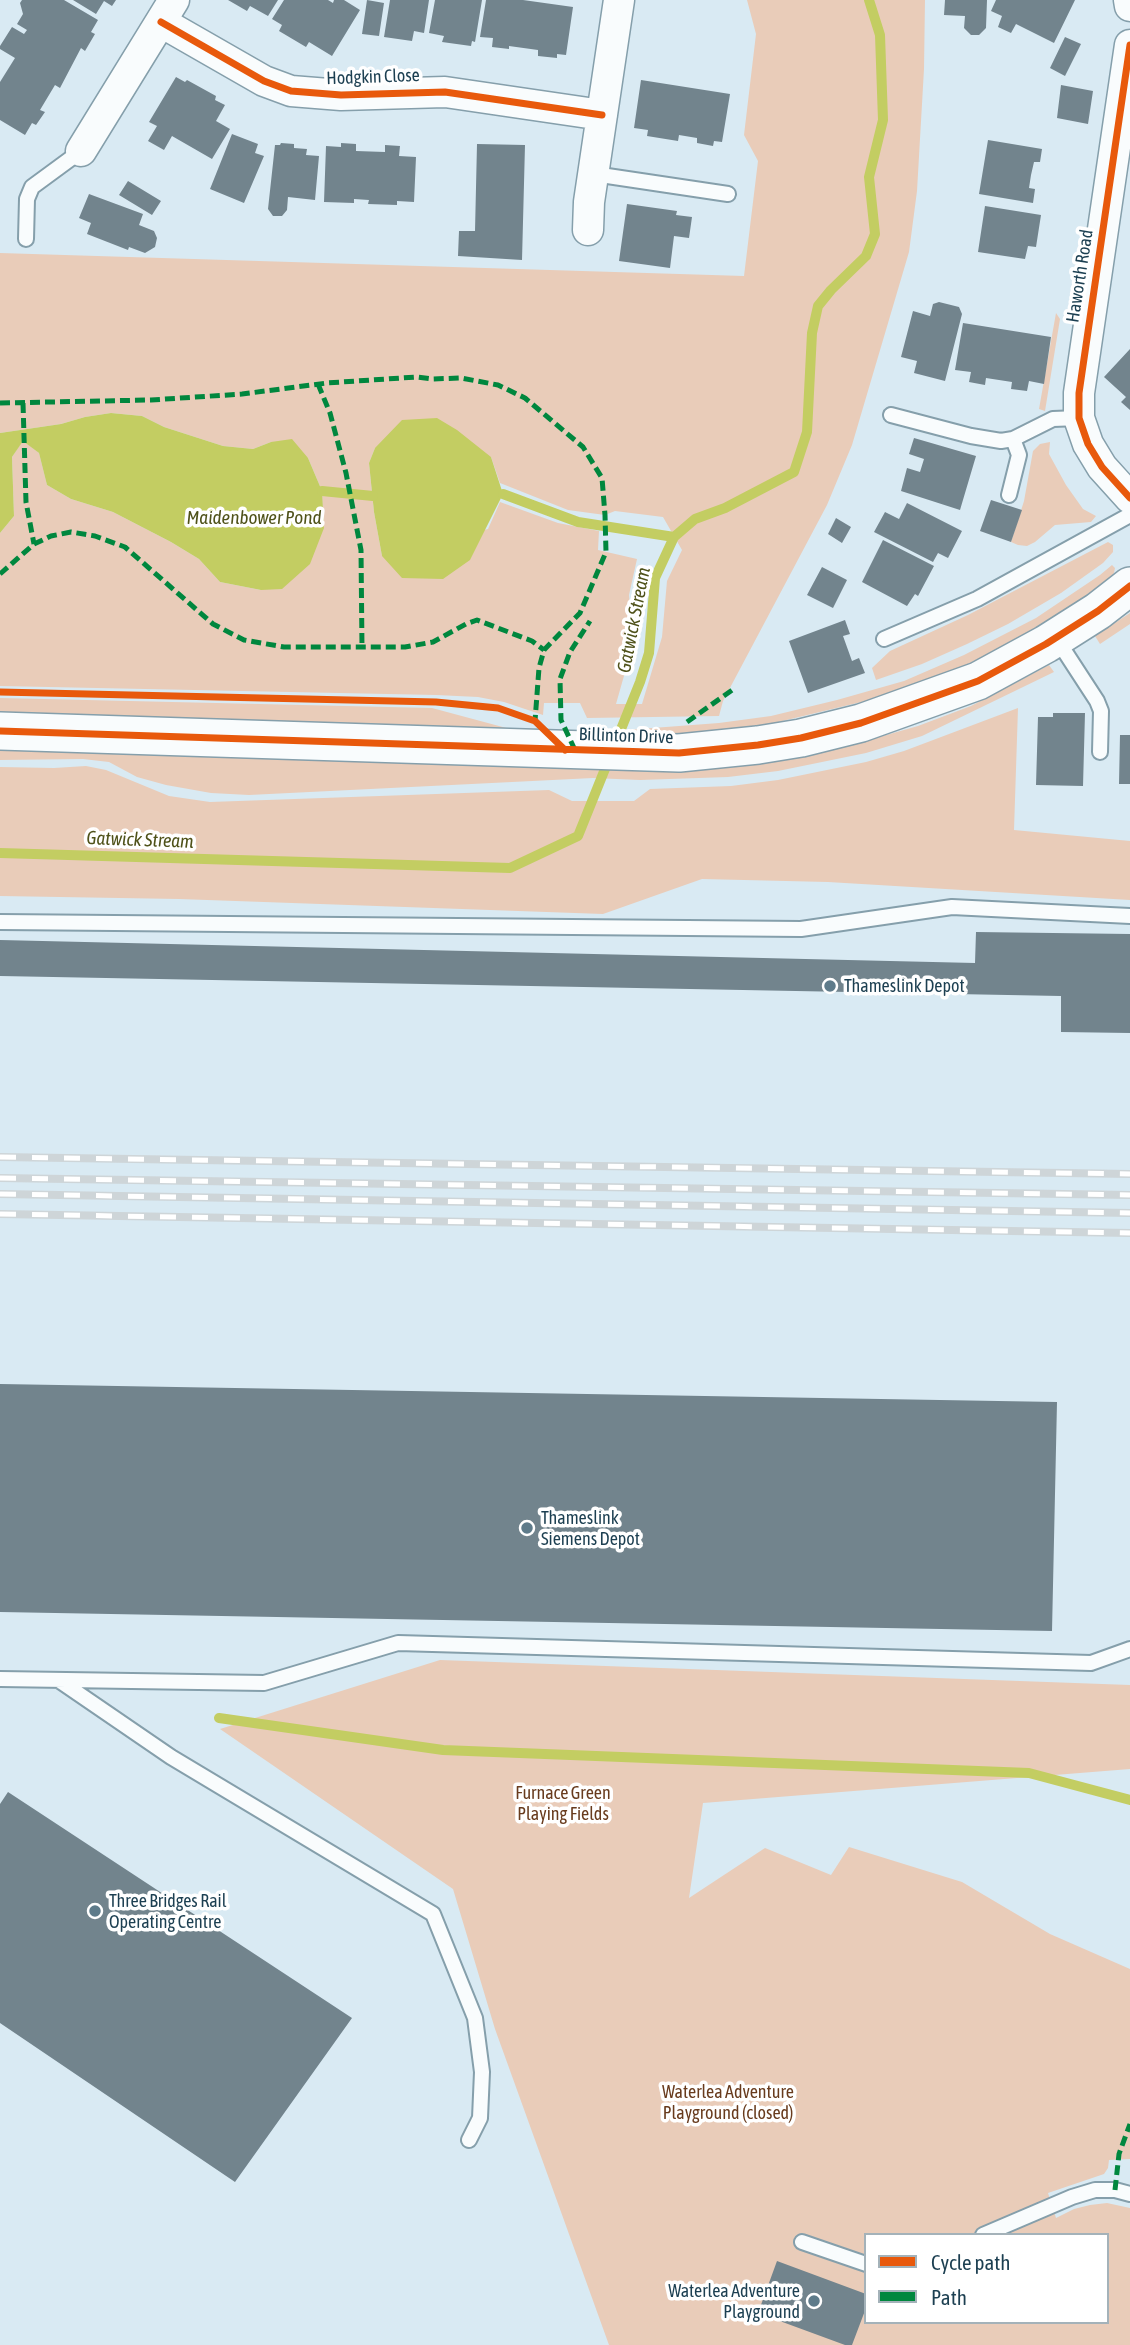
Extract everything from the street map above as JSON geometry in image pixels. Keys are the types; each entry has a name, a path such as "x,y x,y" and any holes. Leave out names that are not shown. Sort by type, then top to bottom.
{"street":[{"path":"588,230 589,202 619,0"},
{"path":"1129,0 1130,6"},
{"name":"Hodgkin Close","path":"81,151 167,11 264,80 291,91 341,95 445,92 602,115"},
{"name":"Haworth Road","path":"1130,45 1122,158 1081,369 1079,418 1088,444 1102,467 1130,498"},
{"name":"Billinton Drive","path":"0,731 679,753 758,745 801,738 861,723 978,681 1056,638 1130,586"}],"lane":[{"path":"26,239 27,199 32,187 81,151"},
{"path":"594,174 728,194"},
{"path":"891,415 1001,441 1013,439 1043,422 1079,418"},
{"path":"1009,495 1019,455 1013,439"},
{"path":"884,639 977,599 1130,515"},
{"path":"1056,638 1101,711 1100,752"},
{"path":"0,922 802,929 951,907 1130,916"},
{"path":"0,1679 264,1683 398,1643 1091,1663 1130,1649"},
{"path":"59,1680 171,1757 433,1914 475,2018 482,2084 480,2118 469,2140"},
{"path":"989,2233 1072,2197 1095,2190 1115,2190 1130,2194"},
{"path":"802,2242 864,2263"}],"green space":[{"path":"747,0 925,0 917,191 909,252 852,445 827,505 723,701 719,716 587,718 580,703 544,703 543,715 504,702 478,697 436,695 0,686 0,533 14,516 12,457 23,440 39,453 47,485 71,499 113,512 171,542 199,559 220,582 261,590 323,528 322,491 308,458 271,442 253,449 223,446 164,427 142,416 111,413 0,433 0,253 744,276 758,161 744,135 756,34","holes":["375,448 491,457 500,483 568,510 605,515 615,511 663,517 682,550 667,581 662,637 642,704 616,704 633,644 629,595 637,559 598,550 599,531 558,523 500,502 488,529 382,556 369,463"]},
{"path":"1056,313 1060,319 1045,411 1039,409"},
{"path":"1050,442 1049,454 1066,485 1083,509 1096,516 1091,522 1055,525 1035,542 1027,546 1018,545 1011,542 1024,501 1033,451 1040,444"},
{"path":"1108,542 1113,545 1113,552 1103,563 1061,593 967,644 876,680 872,668 890,651 968,615"},
{"path":"1112,565 1115,568 1114,573 1107,581 1037,629 907,691 770,724 676,735 586,733 719,723 771,716 904,681 964,655 1036,618"},
{"path":"1130,613 1130,624 1100,644 1095,636"},
{"path":"1049,665 1054,672 922,736 866,753 778,771 728,777 640,780 593,778 249,795 211,793 166,785 137,777 109,762 83,759 0,760 0,749 639,771 727,768 779,761 918,726 971,706"},
{"path":"0,698 432,708 525,733 0,716"},
{"path":"1018,708 1014,830 1130,841 1130,900 828,882 702,879 603,914 179,899 0,896 0,767 86,766 106,770 169,796 210,802 549,790 572,801 634,801 650,789 731,786 778,780 866,762 904,751"},
{"path":"440,1660 1130,1685 1130,1769 703,1803 689,1898 765,1848 831,1875 849,1847 962,1882 1050,1934 1130,1969 1130,2159 1109,2160 1104,2174 1048,2193 1056,2218 1090,2205 1107,2203 1130,2208 1130,2345 609,2345 495,2029 453,1889 220,1729"}],"water":[{"name":"Maidenbower Pond","path":"111,413 142,416 164,427 223,446 253,449 271,442 292,439 308,458 322,491 324,528 310,564 282,589 261,590 220,582 199,559 171,542 113,512 71,499 47,485 39,453 23,441 12,457 14,516 0,533 0,433"},
{"name":"Maidenbower Pond","path":"437,418 491,457 503,494 470,560 443,579 402,578 382,556 369,463 375,448 402,420"}],"building":[{"path":"22,0 64,0 98,20 91,32 95,34 85,51 81,48 60,88 55,85 40,110 45,112 36,125 32,123 25,135 0,120 0,82 15,58 0,49 0,46 12,27 24,34 27,30 17,24 23,14 20,3"},
{"path":"73,0 116,0 112,6 104,1 96,14"},
{"path":"228,0 278,0 268,16 250,6 247,11"},
{"path":"284,0 328,0 333,3 334,0 344,0 360,10 332,56 309,42 306,47 279,31 282,25 272,19"},
{"path":"367,0 384,3 379,36 362,34"},
{"path":"390,0 429,0 424,33 414,31 412,41 384,37"},
{"path":"435,0 482,0 475,42 472,41 471,46 442,42 444,36 429,33"},
{"path":"486,0 523,0 573,7 566,55 557,54 557,58 538,56 538,50 509,46 509,49 492,47 493,38 480,37"},
{"path":"945,0 987,0 986,28 979,35 971,35 964,28 965,16 944,15"},
{"path":"996,0 1075,0 1054,43 1016,24 1011,33 998,27 1002,16 991,11"},
{"path":"1065,37 1081,44 1065,76 1050,68"},
{"path":"176,77 216,96 215,100 225,105 216,121 230,129 212,159 172,136 164,150 148,141 157,126 149,122"},
{"path":"641,80 730,94 722,142 714,141 713,146 697,143 697,138 679,135 678,141 647,136 648,130 634,128"},
{"path":"1061,85 1093,91 1088,124 1057,118"},
{"path":"232,134 258,144 255,153 264,156 244,203 210,189"},
{"path":"988,140 1042,149 1040,162 1034,162 1031,175 1029,188 1035,189 1033,203 979,194"},
{"path":"281,143 307,149 306,155 319,156 315,200 288,197 287,210 282,216 273,216 268,209 275,145"},
{"path":"341,143 356,144 356,151 385,152 385,145 400,146 399,156 416,157 414,202 397,201 397,205 368,204 369,200 354,199 354,203 324,202 326,146 341,147"},
{"path":"477,144 525,145 522,260 458,256 459,231 475,231"},
{"path":"128,181 161,201 152,215 119,195"},
{"path":"89,194 143,214 139,225 154,231 157,238 155,247 145,253 129,247 128,250 87,234 91,223 79,218"},
{"path":"627,204 677,211 676,215 692,217 689,238 674,236 670,268 619,261"},
{"path":"985,206 1041,215 1036,247 1028,246 1025,259 978,252"},
{"path":"939,302 959,307 962,314 945,381 914,373 917,361 901,357 913,311 930,316 933,304"},
{"path":"963,323 1051,337 1044,384 1029,381 1027,391 1011,389 1012,382 986,378 985,385 969,382 971,372 955,370"},
{"path":"1130,349 1130,410 1121,402 1126,397 1104,377"},
{"path":"914,438 976,456 960,510 901,491 907,468 920,472 924,459 909,454"},
{"path":"991,500 1022,510 1011,542 980,531"},
{"path":"907,503 962,531 948,558 938,553 933,562 874,532 885,512 899,519"},
{"path":"836,518 851,527 842,543 828,534"},
{"path":"883,540 934,566 918,596 915,594 907,606 862,582"},
{"path":"822,567 847,580 833,608 807,595"},
{"path":"845,620 850,634 843,636 852,661 859,658 865,673 808,693 789,641"},
{"path":"1053,713 1085,713 1083,786 1036,785 1038,717 1053,717"},
{"path":"1120,735 1130,735 1130,784 1119,784"},
{"name":"Thameslink Depot","path":"976,932 1130,934 1130,1033 1061,1032 1061,996 0,976 0,940 975,963"},
{"name":"Thameslink Siemens Depot","path":"0,1384 1057,1402 1052,1631 0,1612"},
{"name":"Three Bridges Rail Operating Centre","path":"8,1792 352,2018 235,2182 0,2023 0,1804"},
{"name":"Waterlea Adventure Playground","path":"777,2261 864,2293 864,2313 852,2345 845,2345 758,2313"}],"waterway":[{"name":"Gatwick Stream","path":"0,853 510,868 578,836 640,682 649,653 655,578 674,537 695,519 725,508 794,472 807,432 812,333 818,306 866,256 875,234 869,177 883,120 880,35 869,0"},
{"path":"322,491 373,496"},
{"path":"503,494 578,522 674,537"},
{"path":"219,1718 443,1750 1029,1773 1130,1800"}],"railway":[{"path":"0,1157 1130,1174"},
{"path":"0,1178 1130,1195"},
{"path":"0,1194 1130,1213"},
{"path":"0,1214 1130,1233"}],"marked path":[{"path":"0,403 151,400 416,377 461,378 498,385 525,398 583,447 602,478 605,515 606,552 580,613 544,650 539,668 535,721"},
{"path":"318,384 330,413 346,473 361,550 362,648"},
{"path":"23,403 26,502 34,544"},
{"path":"0,574 34,544 51,536 71,532 95,536 125,547 213,624 244,640 284,647 405,647 433,642 477,620 532,641 544,650"},
{"path":"575,750 561,720 560,679 570,652 590,621"},
{"path":"687,722 735,688"},
{"path":"1115,2190 1119,2154 1130,2124"}],"cycle path":[{"path":"161,22 264,81 291,91 341,95 445,92 602,115"},
{"path":"1130,45 1079,393 1079,418 1088,444 1102,467 1130,498"},
{"path":"0,731 679,753 758,745 801,738 861,723 978,681 1046,644 1098,611 1130,586"},
{"path":"0,692 436,702 498,708 535,721 565,750"}],"place":[{"name":"Thameslink Depot","path":"830,986"},
{"name":"Thameslink Siemens Depot","path":"527,1528"},
{"name":"Three Bridges Rail Operating Centre","path":"95,1911"},
{"name":"Waterlea Adventure Playground","path":"814,2301"}],"park label":[{"name":"Furnace Green Playing Fields","path":"563,1804"},
{"name":"Waterlea Adventure Playground (closed)","path":"728,2102"}]}
